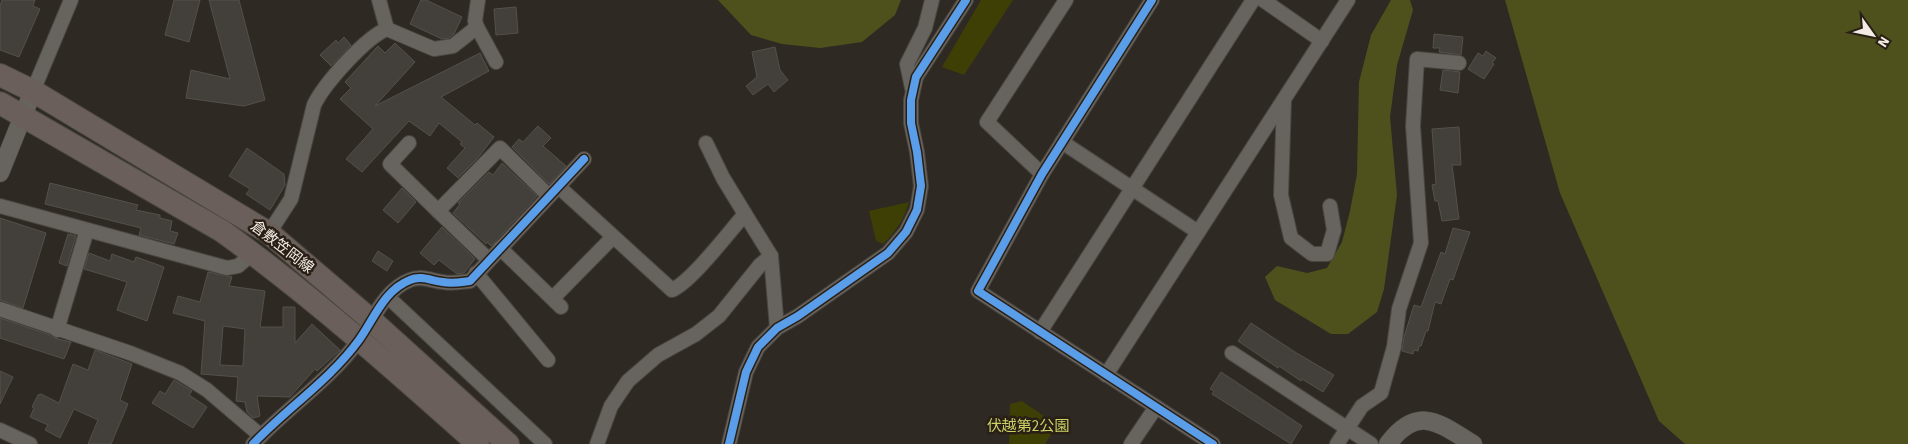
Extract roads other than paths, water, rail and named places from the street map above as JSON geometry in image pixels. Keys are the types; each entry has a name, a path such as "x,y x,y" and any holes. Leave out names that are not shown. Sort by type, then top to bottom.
{"main road":[{"name":"倉敷笠岡線","path":"0,75 33,91 269,233 371,320 508,444"},
{"name":"倉敷笠岡線","path":"0,103 222,232 360,339 478,444"}],"street":[{"path":"0,173 22,115 71,0"},
{"path":"379,0 387,29"},
{"path":"478,0 476,27 496,62"},
{"path":"913,92 907,64 925,28 932,0"},
{"path":"729,444 746,372 750,360 758,347 777,328 798,316 888,254 906,232 917,210 921,186 911,122 916,77 966,0"},
{"path":"1042,174 987,122 1066,0"},
{"path":"1152,0 1042,174 978,291 1213,444"},
{"path":"1040,332 1253,0"},
{"path":"1263,0 1322,41"},
{"path":"1106,375 1348,0"},
{"path":"269,233 292,199 314,105 319,94 338,70 377,33 387,29 434,49 453,46 476,27"},
{"path":"1338,444 1362,406 1381,392 1394,347 1399,309 1421,243 1412,126 1417,59 1459,63"},
{"path":"1284,99 1281,195 1291,238 1312,254 1327,254 1334,230 1330,206"},
{"path":"1062,142 1198,232"},
{"path":"409,143 390,164 489,260"},
{"path":"706,143 723,178 771,256 777,328"},
{"path":"438,211 500,148 613,237 672,290 679,287 692,275 745,214"},
{"path":"0,310 130,353 180,373 207,390 257,440 339,365 360,339 395,287 412,279 428,278 458,283 470,280 584,159"},
{"path":"0,206 227,268 238,266 252,254"},
{"path":"57,330 87,230"},
{"path":"500,248 557,302 613,237"},
{"path":"597,444 611,406 628,381 658,355 696,334 719,316 760,265 771,256"},
{"path":"476,273 548,360"},
{"path":"388,297 545,444"},
{"path":"1232,353 1371,444"},
{"path":"1131,444 1156,407"},
{"path":"1388,444 1399,430 1418,421 1430,421 1442,425 1473,444"},
{"path":"0,430 30,444"}],"park label":[{"name":"伏越第2公園","path":"1028,426"}]}
